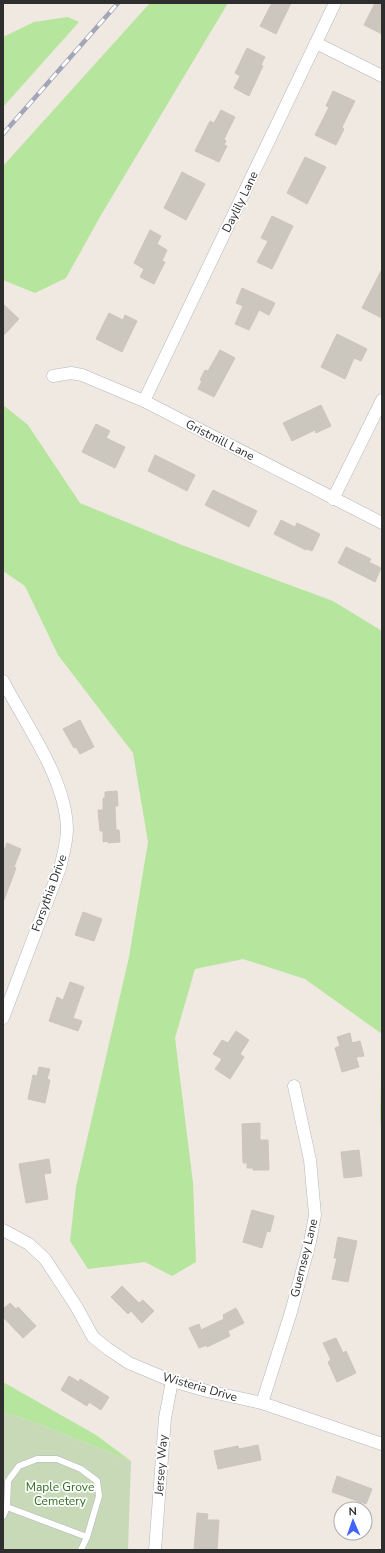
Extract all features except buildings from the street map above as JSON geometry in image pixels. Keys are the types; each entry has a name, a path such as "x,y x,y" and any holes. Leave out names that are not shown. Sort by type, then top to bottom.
{"street":[{"name":"Daylily Lane","path":"144,401 335,3"},
{"path":"316,43 382,76"},
{"name":"Gristmill Lane","path":"53,376 71,373 82,375 144,401 382,523"},
{"path":"333,499 382,400"},
{"name":"Forsythia Drive","path":"3,681 43,753 58,786 64,802 67,829 65,849 60,868 3,1018"},
{"name":"Guernsey Lane","path":"262,1403 291,1312 310,1242 315,1215 310,1160 294,1086"},
{"name":"Wisteria Drive","path":"3,1230 29,1244 45,1259 78,1310 93,1337 129,1363 172,1381 262,1403 382,1444"},
{"name":"Jersey Way","path":"154,1550 165,1418 172,1381"}],"lane":[{"path":"3,1516 7,1507 8,1481 19,1466 37,1459 57,1459 81,1469 97,1481 99,1496 87,1537 81,1550"},
{"path":"3,1476 8,1481"},
{"path":"7,1507 87,1537"}],"green space":[{"path":"150,3 228,3 101,215 66,278 35,293 3,280 3,166"},
{"path":"68,17 79,22 3,107 3,37 34,22"},
{"path":"3,405 28,425 80,503 182,545 333,601 382,631 382,1034 305,979 243,959 195,969 175,1038 193,1183 196,1262 172,1276 145,1262 88,1269 70,1241 76,1187 129,957 148,842 133,753 58,655 25,586 3,571"},
{"path":"382,1034 382,1140 380,1116"},
{"path":"3,1382 96,1435 131,1461 36,1423 3,1412"},
{"name":"Maple Grove Cemetery","path":"3,1412 36,1423 131,1461 128,1550 3,1550"}],"railway":[{"path":"3,134 118,3"}]}
